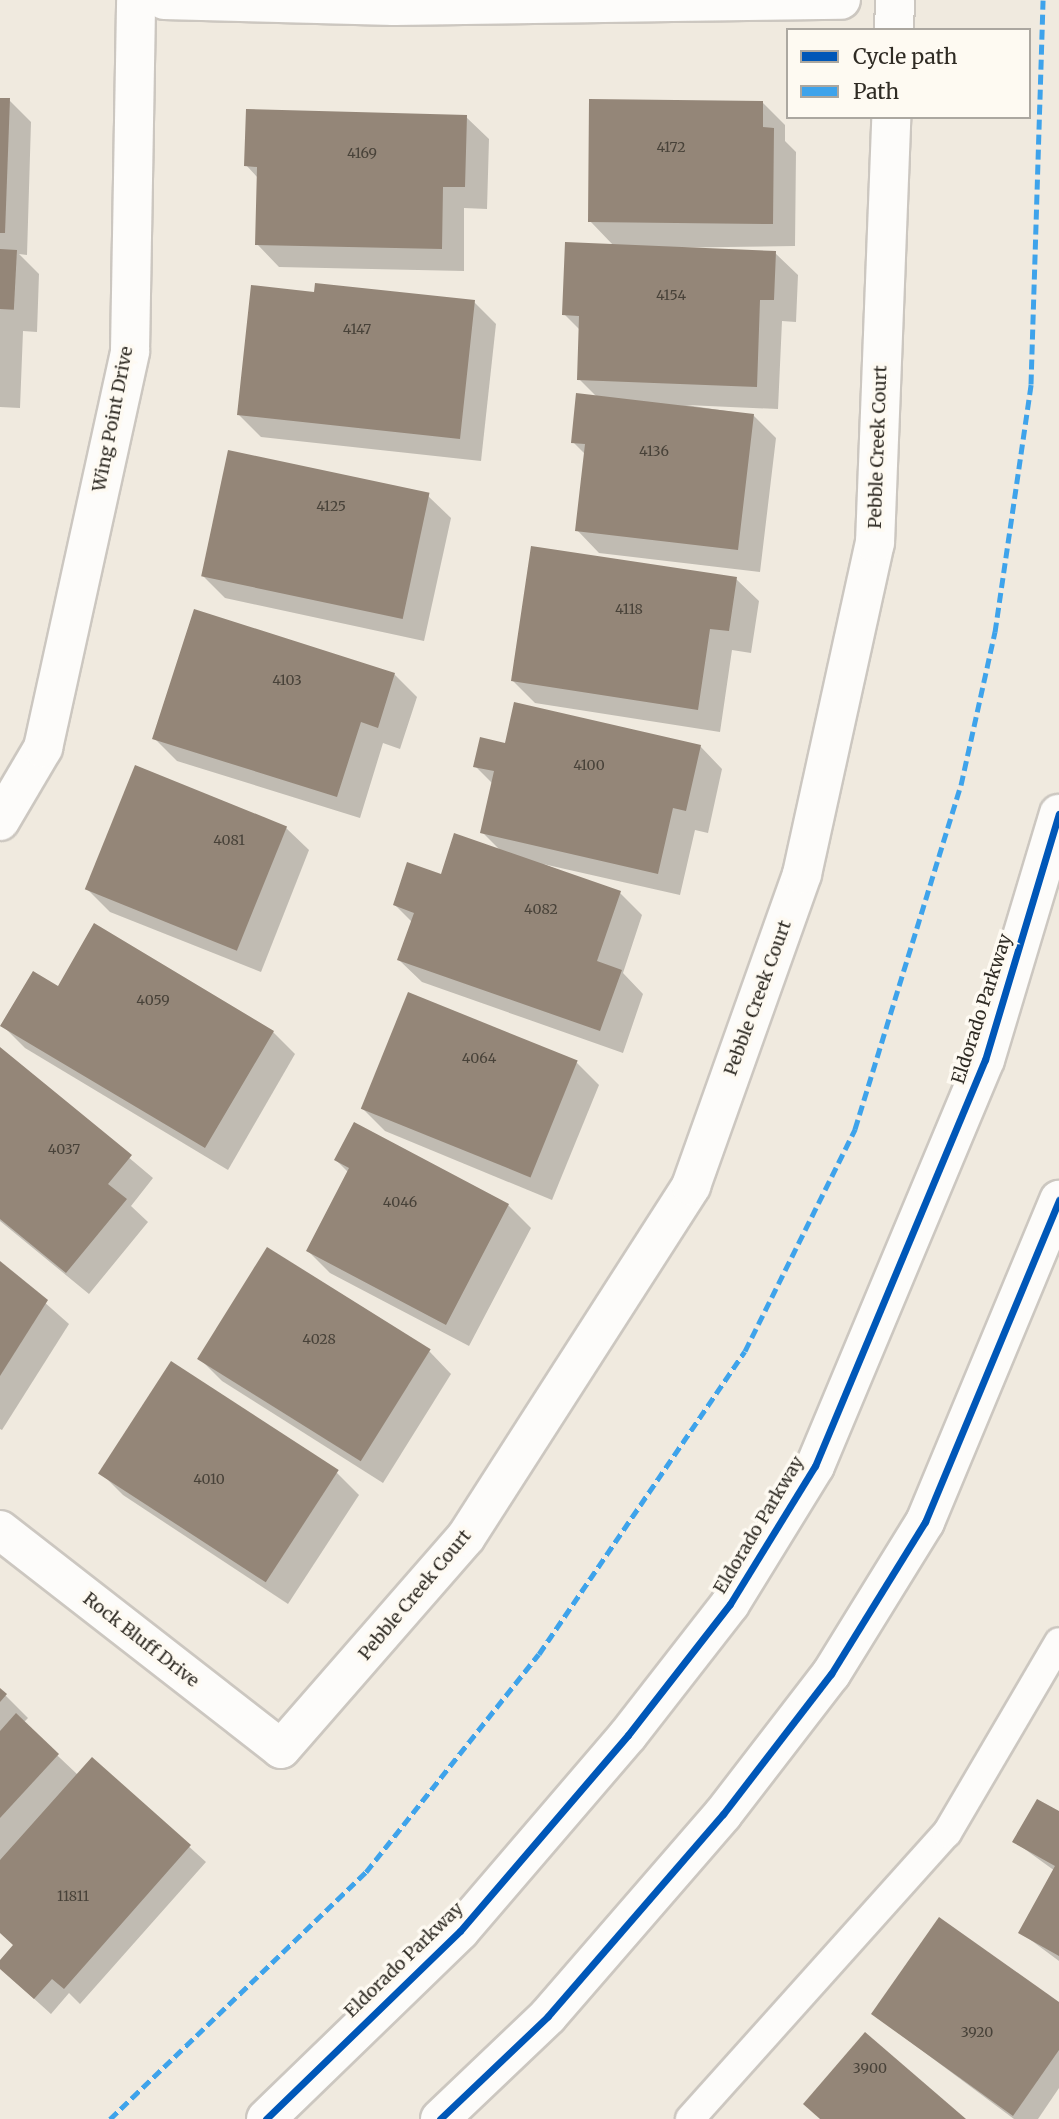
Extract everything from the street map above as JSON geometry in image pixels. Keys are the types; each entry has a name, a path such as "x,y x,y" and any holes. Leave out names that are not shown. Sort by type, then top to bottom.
{"street":[{"name":"Wing Point Drive","path":"0,821 43,748 130,351 136,0"},
{"path":"164,0 394,6 841,0"},
{"path":"894,28 895,0"},
{"name":"Pebble Creek Court","path":"281,1749 466,1537 691,1186 802,874 875,543 891,119"},
{"name":"Eldorado Parkway","path":"265,2119 460,1931 628,1735 730,1604 815,1466 985,1060 1059,814"},
{"path":"440,2119 548,2016 723,1814 831,1674 925,1522 1059,1200"},
{"name":"Rock Bluff Drive","path":"0,1530 281,1749"}],"lane":[{"path":"690,2119 947,1833 1059,1642"}],"building":[{"path":"0,98 10,98 5,233 0,233"},
{"path":"589,99 763,101 763,127 774,128 773,224 588,222"},
{"path":"246,109 467,115 465,187 443,187 442,249 255,245 257,167 244,166"},
{"path":"565,242 776,251 774,300 760,300 757,387 577,380 579,316 562,315"},
{"path":"0,249 17,250 14,310 0,309"},
{"path":"315,283 475,300 460,439 237,415 251,285 314,292"},
{"path":"576,393 754,414 738,550 575,531 585,444 571,443"},
{"path":"228,450 429,493 403,619 201,576"},
{"path":"531,546 737,577 729,631 710,629 698,710 511,681"},
{"path":"194,609 395,673 378,728 361,722 337,797 152,739"},
{"path":"514,702 701,745 686,811 673,808 658,874 480,833 494,771 473,767 480,737 505,743"},
{"path":"135,765 287,826 237,951 85,889"},
{"path":"454,833 621,891 597,961 622,970 600,1031 397,960 414,913 393,905 407,862 441,874"},
{"path":"94,923 274,1031 205,1148 0,1026 33,971 58,986"},
{"path":"408,992 578,1061 530,1177 361,1109"},
{"path":"0,1047 132,1155 108,1184 127,1199 66,1273 0,1219"},
{"path":"354,1122 509,1204 446,1325 306,1251 349,1168 334,1160"},
{"path":"267,1247 431,1349 361,1461 197,1359"},
{"path":"0,1261 48,1300 0,1376"},
{"path":"171,1361 339,1470 266,1582 98,1473"},
{"path":"0,1688 7,1694 0,1702"},
{"path":"16,1713 59,1754 0,1818 0,1731"},
{"path":"92,1757 191,1845 64,1989 52,1979 34,1999 0,1969 0,1960 13,1945 0,1933 0,1860"},
{"path":"1037,1799 1059,1811 1059,1956 1018,1933 1055,1866 1012,1842"},
{"path":"939,1917 1059,2002 1059,2050 1013,2116 871,2014"},
{"path":"865,2032 966,2119 820,2119 803,2104"}],"marked path":[{"path":"110,2119 366,1872 539,1654 745,1351 855,1129 961,785 995,632 1031,384 1043,0"}],"cycle path":[{"path":"266,2119 460,1931 628,1735 730,1604 815,1466 985,1060 1059,814"},
{"path":"440,2119 548,2016 723,1814 831,1674 925,1522 1059,1200"}]}
